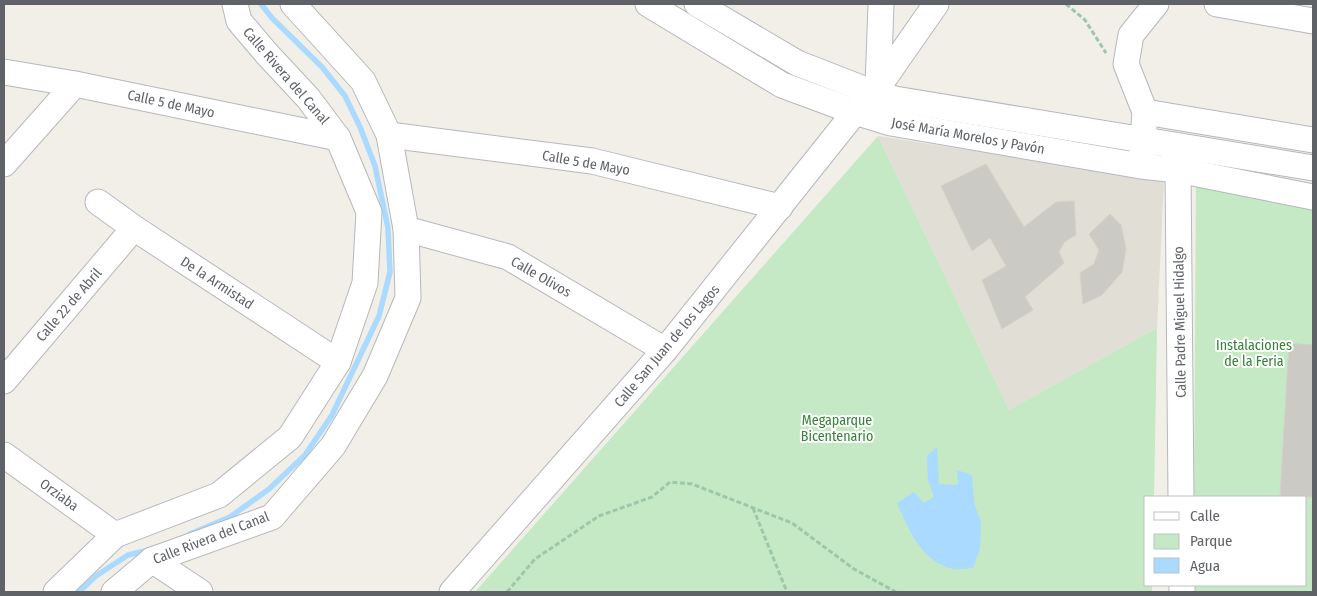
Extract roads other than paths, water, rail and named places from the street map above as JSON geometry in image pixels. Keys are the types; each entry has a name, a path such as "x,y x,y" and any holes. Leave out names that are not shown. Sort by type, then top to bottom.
{"street":[{"name":"Calle Rivera del Canal","path":"56,592 115,535 219,495 290,437 338,362 365,283 369,212 338,138 308,98 239,21 235,4"},
{"name":"Calle Rivera del Canal","path":"114,592 152,560 272,517 333,446 375,376 408,298 406,229 389,135 364,81 293,4"},
{"name":"José María Morelos y Pavón","path":"648,4 782,85 891,123 1140,166 1180,158 1313,168"},
{"name":"José María Morelos y Pavón","path":"697,4 797,64 876,90 895,99 1144,139 1180,158 1313,196"},
{"path":"876,90 881,4"},
{"name":"Calle San Juan de los Lagos","path":"452,592 665,350 856,112 876,90 936,4"},
{"path":"1140,166 1145,112 1126,64 1131,35 1156,4"},
{"path":"1217,4 1293,10 1313,21"},
{"name":"Calle 5 de Mayo","path":"4,72 74,84 338,138"},
{"path":"4,164 74,84"},
{"path":"1145,112 1313,140"},
{"name":"Calle 5 de Mayo","path":"389,135 592,161 780,207"},
{"name":"Calle Padre Miguel Hidalgo","path":"1180,158 1181,496"},
{"name":"De la Armistad","path":"98,202 134,228 338,362"},
{"name":"Calle 22 de Abril","path":"4,381 134,228"},
{"name":"Calle Olivos","path":"406,229 508,257 665,350"},
{"name":"Orziaba","path":"4,455 115,535"},
{"path":"152,560 200,592"}],"water":[{"path":"937,447 939,484 958,485 957,470 972,475 974,503 981,522 980,549 973,568 954,569 943,566 933,560 918,544 906,524 897,503 914,492 924,503 934,497 928,480 927,456"}],"waterway":[{"path":"190,534 230,517 269,489 305,455 332,415 379,316 390,272 388,228 375,166 360,127 345,96 322,67 272,18 261,4"},
{"path":"79,592 96,576 128,555 149,550"}],"park label":[{"name":"Instalaciones de la Feria","path":"1254,354"},
{"name":"Megaparque Bicentenario","path":"837,428"}]}
